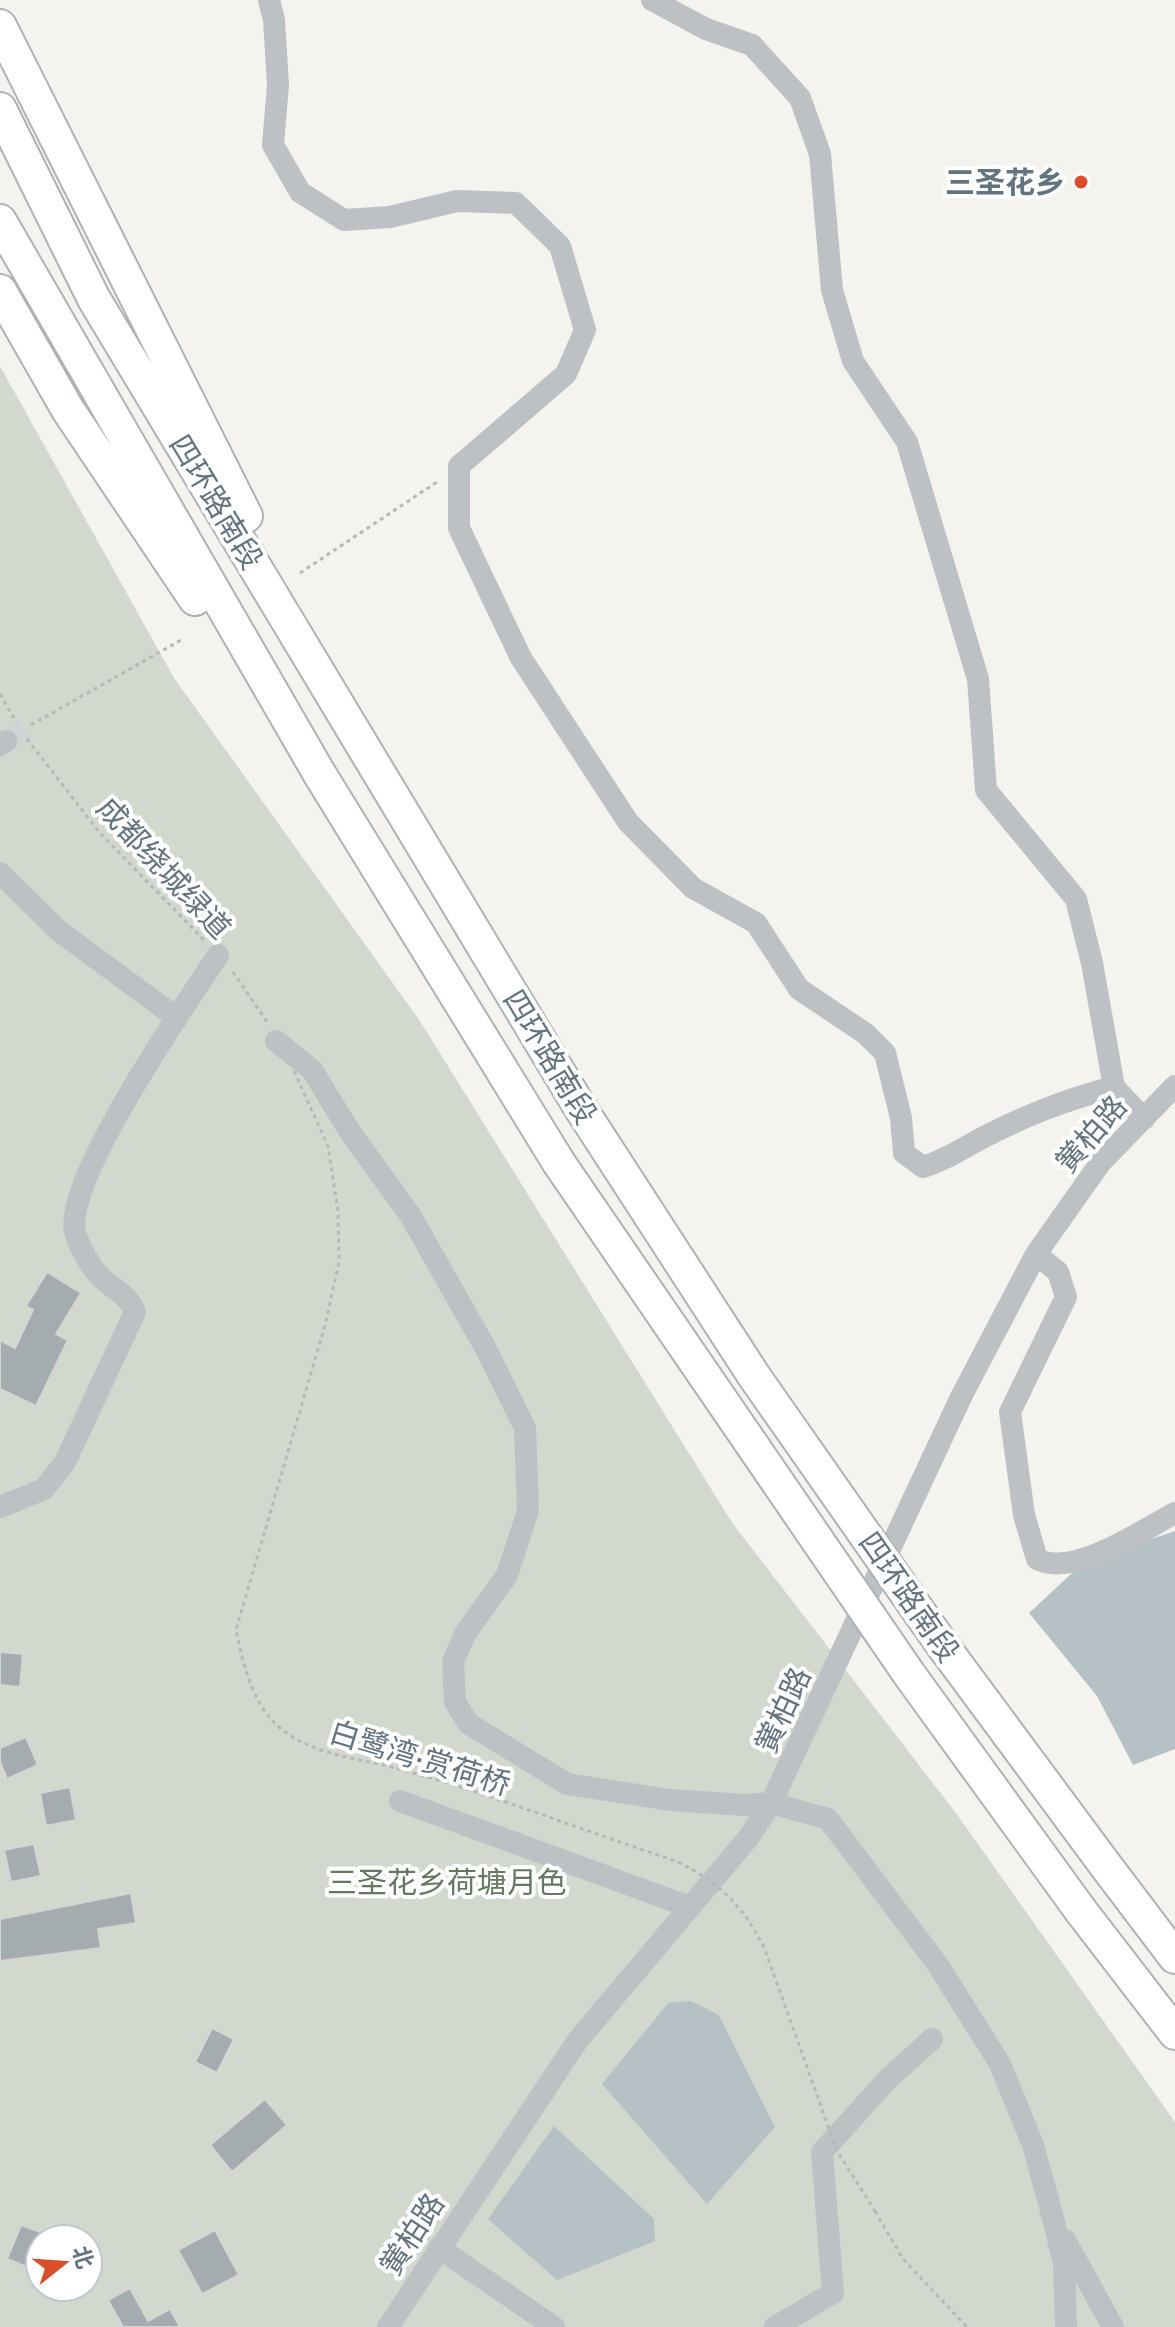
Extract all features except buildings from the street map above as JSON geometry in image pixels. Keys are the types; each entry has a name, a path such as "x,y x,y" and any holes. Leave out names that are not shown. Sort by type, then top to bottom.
{"highway":[{"path":"0,26 361,744"},
{"name":"四环路南段","path":"0,109 94,299 581,1109 754,1376 943,1646 1175,1957"},
{"name":"四环路南段","path":"0,221 380,873 559,1163 909,1674 1081,1911 1175,2033"},
{"path":"0,291 68,410 380,873"}],"street":[{"path":"269,0 274,20 278,85 273,145 300,192 344,220 390,217 457,201 516,203 560,246 585,330 566,374 459,466 459,528 521,658 628,822 693,888 756,923 799,989 866,1034 885,1053 901,1118 904,1153 923,1167 937,1163 1058,1101 1114,1087"},
{"path":"652,0 706,29 752,45 800,98 820,154 832,290 853,361 907,442 978,679 986,790 1076,899 1092,963 1114,1087 1144,1119"},
{"path":"0,873 59,931 177,1018"},
{"path":"0,1507 44,1489 65,1462 135,1312 131,1302 97,1273 74,1233 78,1205 100,1147 135,1079 218,955"},
{"path":"276,1041 312,1070 350,1132 410,1215 486,1349 525,1428 528,1511 507,1575 465,1634 453,1662 455,1702 469,1724 567,1784 670,1800 745,1805 771,1803 828,1819 938,1965 1000,2064 1033,2145 1053,2218 1064,2264 1066,2327"},
{"name":"黉柏路","path":"388,2327 578,2040 749,1837 771,1803 962,1395 1036,1254 1101,1162 1175,1086"},
{"path":"1036,1254 1058,1272 1066,1297 1010,1412 1024,1515 1037,1559 1051,1566 1071,1564 1175,1513"},
{"path":"400,1801 690,1907"},
{"path":"775,2327 833,2293 822,2152 887,2080 932,2039"},
{"path":"1053,2218 1113,2327"},
{"path":"439,2248 554,2327"}],"path":[{"path":"300,573 459,466"},
{"path":"31,725 181,640"},
{"name":"成都绕城绿道","path":"0,694 23,733 100,833 218,955 244,988 294,1071"},
{"name":"白鹭湾·赏荷桥","path":"294,1071 328,1146 338,1211 339,1262 325,1325 236,1630 242,1661 257,1696 281,1728 325,1752 399,1769 676,1861 701,1873 729,1894 751,1921 765,1950 837,2151 903,2259 967,2327"}],"green space":[{"name":"三圣花乡荷塘月色","path":"0,366 174,678 420,1021 733,1524 956,1813 1175,2122 1175,2327 0,2327"}],"shaded area":[{"path":"1175,1531 1175,1749 1133,1765 1097,1696 1029,1613 1084,1562"},
{"path":"691,2001 719,2015 775,2127 707,2204 602,2084 668,2003"},
{"path":"554,2126 654,2219 655,2241 557,2280 488,2219"}],"tunnel":[{"path":"6,741 31,725"}],"place":[{"name":"三圣花乡","path":"1081,182"}]}
